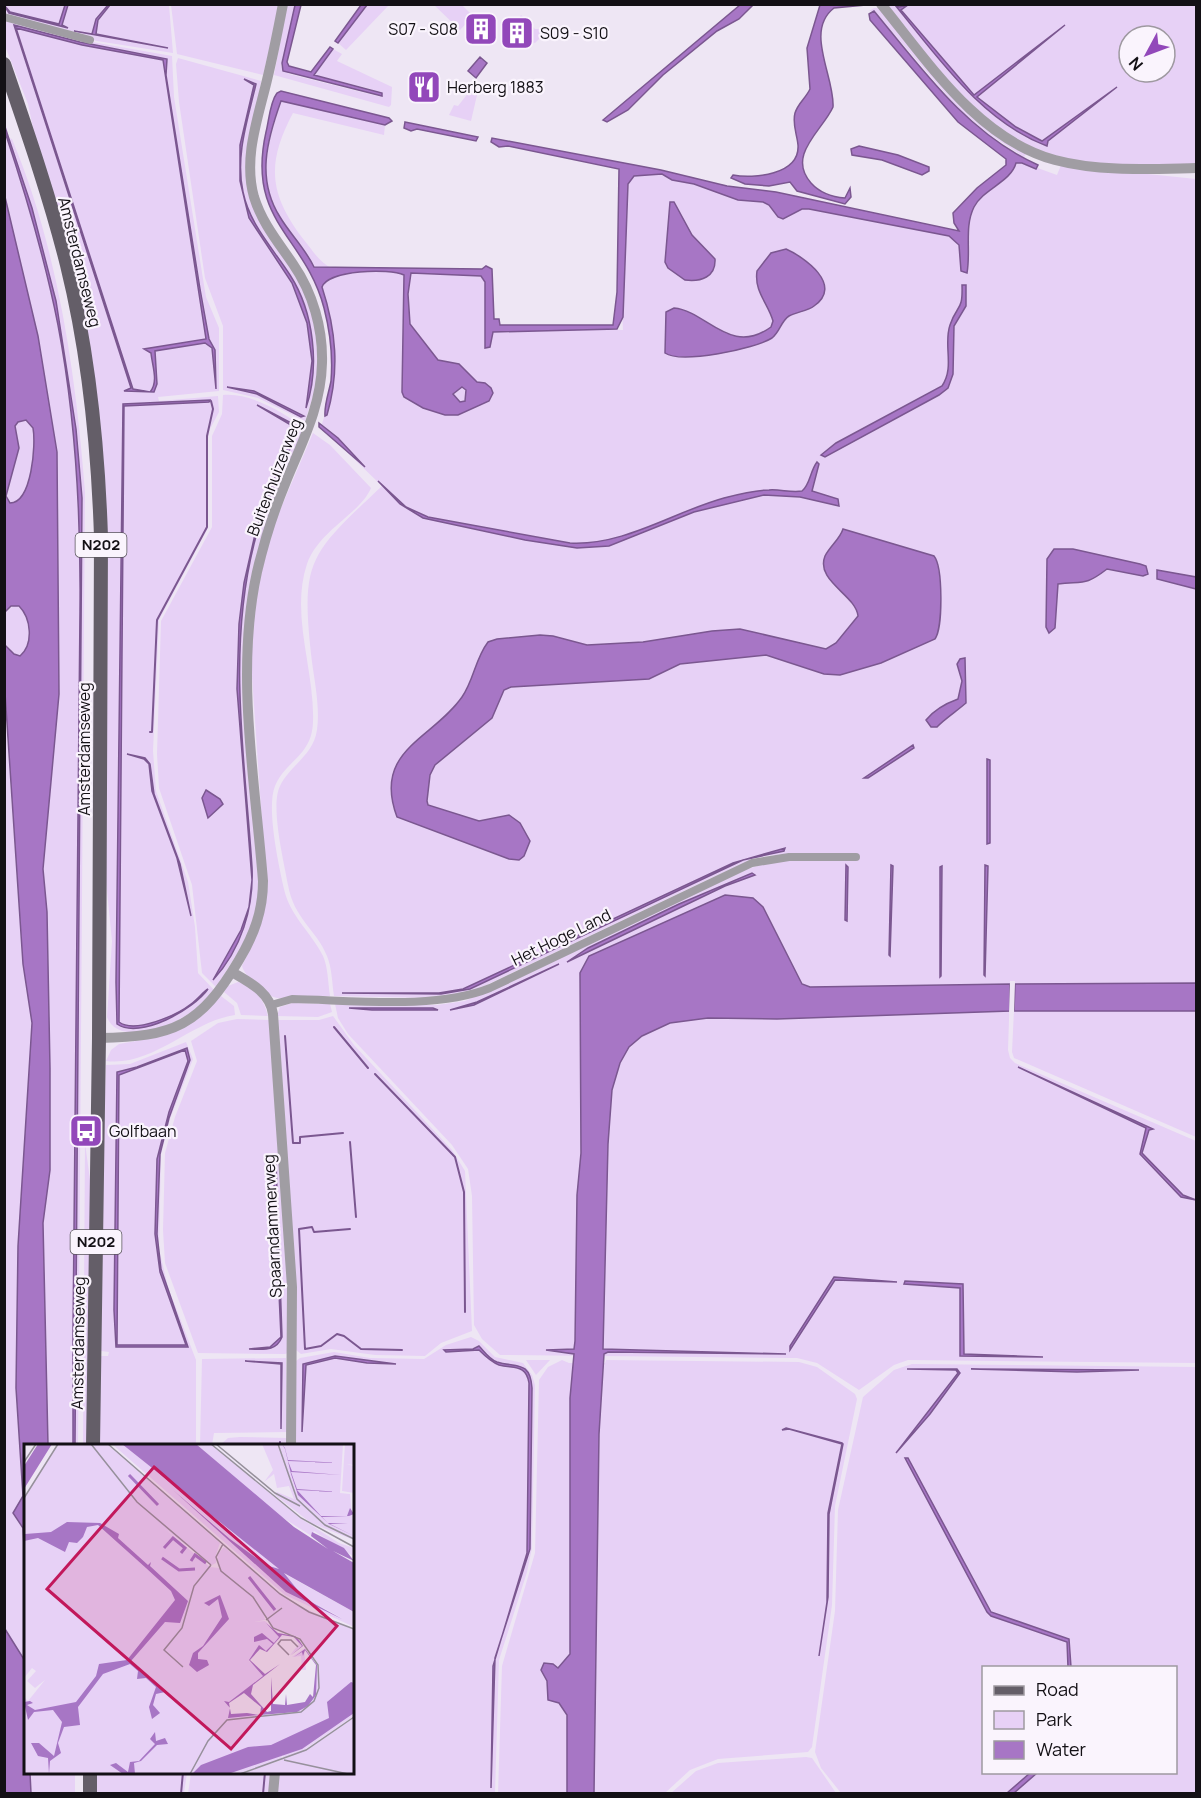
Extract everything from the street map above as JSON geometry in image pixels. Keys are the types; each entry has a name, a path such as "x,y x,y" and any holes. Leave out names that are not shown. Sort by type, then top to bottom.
{"main road":[{"name":"Amsterdamseweg","path":"4,64 67,267 86,362 96,448 101,537 99,1038 93,1444"},
{"path":"90,1774 90,1794"}],"street":[{"name":"Buitenhuizerweg","path":"99,1038 140,1037 179,1026 206,1007 232,972 255,931 263,892 248,676 253,594 270,523 310,428 322,379 322,342 314,309 299,274 261,216 250,176 254,134 284,4"},
{"path":"881,4 968,107 1023,146 1048,158 1071,163 1138,169 1197,168"},
{"path":"4,17 90,40"},
{"name":"Het Hoge Land","path":"271,1005 291,999 437,1001 463,998 490,988 752,863 789,857 856,857"},
{"path":"232,972 261,991 271,1005"},
{"name":"Spaarndammerweg","path":"271,1005 292,1287 291,1444"},
{"path":"273,1794 275,1774"}],"green space":[{"path":"4,5 169,5 173,53 97,41 5,15"},
{"path":"171,5 280,5 263,75 177,54"},
{"path":"287,5 295,5 281,66 289,74 381,97 371,89 314,75 333,49 342,54 337,61 392,87 391,105 389,107 274,75"},
{"path":"367,5 389,5 346,50 338,43"},
{"path":"434,5 462,5 473,16 460,30"},
{"path":"885,5 1196,5 1196,166 1118,165 1078,161 1041,151 994,125 936,68"},
{"path":"879,8 937,77 1027,152 1024,157 989,134 958,108 874,11 869,11"},
{"path":"521,15 535,29 539,29 541,37 535,43 531,42 533,36 518,20"},
{"path":"4,19 75,39 172,56 174,97 206,297 219,328 219,391 158,397 159,401 218,396 219,412 210,429 208,439 208,528 159,620 153,751 156,791 188,882 195,927 198,973 215,991 198,1010 186,1018 162,1028 135,1033 113,1026 107,1017 112,941 106,881 102,456 28,104 5,46"},
{"path":"178,58 261,81 247,179 300,281 315,325 319,378 305,421 258,398 223,390 223,326 205,278 179,102 176,64"},
{"path":"469,92 477,95 471,121 449,115 454,105 458,106"},
{"path":"283,100 385,125 384,135 293,113 284,131 275,163 278,193 292,223 304,240 320,260 333,269 314,267 279,216 267,187 266,160 280,103"},
{"path":"4,117 9,138 12,139 42,224 53,268 70,357 85,492 78,1444 48,1444 43,1223 50,1170 47,912 43,869 59,694 57,452 38,336 5,197"},
{"path":"1015,160 1057,175 1061,165 1196,179 1196,1137 1014,1058 1012,1052 1015,989 1010,989 1008,1050 1010,1058 1015,1063 1196,1141 1196,1363 908,1360 894,1365 859,1390 817,1363 797,1358 500,1355 482,1339 474,1325 472,1196 468,1169 452,1145 348,1034 338,1018 335,1004 437,1005 465,1001 744,870 764,864 774,855 756,858 709,879 476,990 435,998 334,996 327,956 291,897 277,820 277,795 284,779 311,747 317,730 318,705 312,662 308,601 310,579 315,561 339,528 382,486 321,427 330,390 331,355 318,284 334,270 482,271 488,277 490,323 496,328 623,330 621,291 625,168 962,236 967,210"},
{"path":"223,395 254,400 276,409 303,427 248,604 259,899 249,935 216,987 202,973 192,885 159,788 157,754 161,621 212,527 212,436 222,414"},
{"path":"26,420 33,427 34,445 29,480 20,498 10,503 6,496 19,448 15,426 17,422"},
{"path":"313,433 330,445 371,488 358,506 321,541 313,552 302,583 302,623 313,702 312,733 308,743 285,770 275,786 272,808 274,837 287,899 323,956 330,996 282,999 272,997 261,990 242,966 254,941 263,837 251,661 256,596 272,529"},
{"path":"15,605 25,614 29,629 28,644 20,656 14,654 5,644 5,612"},
{"path":"4,693 23,964 32,1023 18,1246 16,1388 23,1496 16,1514 23,1528 24,1659 4,1629"},
{"path":"238,982 258,994 268,1016 241,1015 237,1003 224,992 228,986"},
{"path":"221,996 234,1006 235,1015 203,1026 140,1057 123,1061 106,1061 111,1050 119,1044 142,1040"},
{"path":"292,1003 330,1004 332,1012 318,1017 277,1016 280,1007"},
{"path":"333,1016 354,1045 452,1150 465,1171 472,1331 441,1343 425,1356 375,1355 331,1349 301,1354 296,1350 278,1020 319,1020"},
{"path":"237,1019 269,1020 289,1305 288,1353 285,1354 198,1353 165,1263 163,1230 165,1153 175,1117 197,1061 191,1041 218,1023"},
{"path":"186,1042 193,1059 170,1119 161,1155 159,1249 168,1287 196,1360 196,1444 98,1444 101,1356 108,1356 109,1352 101,1351 100,1245 106,1065 130,1064"},
{"path":"85,1143 91,1187 88,1444 83,1444"},
{"path":"471,1337 479,1341 495,1357 523,1363 532,1375 535,1385 532,1548 527,1572 499,1660 495,1793 277,1794 279,1774 354,1774 354,1444 294,1444 296,1361 300,1358 334,1352 370,1358 424,1359 446,1345"},
{"path":"286,1358 287,1432 214,1433 212,1444 200,1444 202,1359"},
{"path":"526,1360 550,1360 536,1375"},
{"path":"562,1360 569,1363 605,1363 606,1360 799,1362 817,1367 855,1394 857,1399 835,1506 832,1605 812,1747 808,1752 718,1759 690,1770 665,1793 498,1794 502,1666 535,1553 539,1380 548,1367"},
{"path":"912,1364 1196,1367 1196,1793 841,1793 821,1768 815,1752 835,1611 838,1510 863,1397 894,1370"},
{"path":"228,1438 287,1438 287,1444 221,1444"},
{"path":"812,1758 836,1793 670,1794 696,1771 718,1763"},
{"path":"30,1774 75,1774 75,1793 31,1793"},
{"path":"95,1774 187,1774 184,1793 94,1794"},
{"path":"191,1774 272,1774 270,1793 188,1794"}],"water":[{"path":"4,5 10,12 59,24 65,5 68,5 62,25 68,28 9,13"},
{"path":"110,5 98,20 96,34 168,48 74,31 92,34 96,19"},
{"path":"295,5 301,5 287,62 289,66 311,72 330,47 333,49 314,75 382,93 382,96 283,71 282,63"},
{"path":"361,5 367,5 338,43 335,41"},
{"path":"740,5 753,5 739,19 717,31 663,75 628,110 607,122 603,120"},
{"path":"820,5 866,5 834,8 825,18 821,29 821,42 833,107 809,143 802,163 804,173 822,192 845,198 850,188 851,197 845,204 797,191 790,182 769,186 745,184 731,178 733,175 752,176 774,173 792,163 797,155 794,117 798,106 810,89 807,48"},
{"path":"895,5 899,7 908,5 901,10 974,95 1065,25 977,97 1016,127 1042,141 1117,87 1048,141 1047,146 1001,121 981,104 962,86"},
{"path":"874,11 928,77 968,118 989,136 1038,165 1036,169 1016,163 1009,175 984,195 974,207 968,231 967,273 961,271 959,245 949,236 809,209 802,209 783,219 763,202 738,200 694,184 672,180 662,174 634,176 628,184 623,317 617,329 493,332 490,347 485,348 485,282 481,276 411,273 408,294 410,324 438,360 459,364 477,382 485,383 491,388 493,393 489,401 458,415 445,415 423,408 404,397 402,392 404,275 373,271 335,277 322,287 331,319 335,351 334,382 325,416 332,362 324,308 304,262 271,208 264,187 262,162 266,132 271,106 277,93 281,91 389,118 392,121 385,125 281,101 268,145 266,174 268,188 280,217 314,267 482,269 486,266 492,269 494,319 499,319 500,325 613,325 617,292 619,169 508,146 499,147 491,142 492,138 661,170 727,186 776,192 959,231 954,223 953,213 977,188 1006,165 1006,159 958,122 870,20 869,14","holes":["462,387 466,390 465,401 460,402 453,394"]},
{"path":"14,25 80,42 167,59 166,75 200,289 209,339 215,350 216,389 212,348 205,343 155,351 157,384 154,392 150,392 153,388 154,373 151,353 144,349 206,339 163,60 82,45 16,28 133,389 149,392 124,391 131,388"},
{"path":"480,57 487,63 476,78 468,71"},
{"path":"244,79 256,84 241,151 243,192 256,225 290,275 305,306 313,358 313,375 306,408 312,361 307,323 292,283 249,218 240,181 240,145 254,85"},
{"path":"405,122 478,137 476,141 417,129 411,131 404,128"},
{"path":"4,124 32,208 56,301 76,429 82,498 75,1444 73,1444 73,1332 80,539 73,431 58,325 28,203"},
{"path":"859,146 898,155 929,167 929,171 922,175 882,160 852,155 851,149"},
{"path":"5,197 38,336 57,452 59,694 43,869 47,912 50,1068 50,1170 43,1223 48,1444 24,1444 24,1547 23,1528 13,1513 23,1496 16,1388 18,1246 32,1023 23,964 5,693 4,644 14,654 20,656 27,645 29,631 23,611 19,606 11,606 5,612","holes":["26,420 33,428 33,459 28,483 23,494 10,503 6,496 19,448 15,426 18,422"]},
{"path":"670,202 674,202 692,235 715,259 713,270 702,279 685,280 668,268 665,262"},
{"path":"786,249 811,265 823,281 825,289 822,298 814,306 789,316 772,338 750,347 701,356 673,356 665,353 666,312 674,308 697,316 731,335 743,337 756,335 771,327 773,321 759,291 757,271 771,253"},
{"path":"962,285 966,285 966,306 954,326 953,374 948,388 825,457 821,455 836,443 942,386 948,371 948,333 960,304"},
{"path":"227,387 254,391 304,416 301,417 257,394"},
{"path":"210,400 209,402 124,406 119,1022 135,1026 156,1022 185,1008 208,989 191,1005 166,1020 139,1028 127,1028 117,1024 116,982 123,404"},
{"path":"257,405 297,426 298,429 258,529 246,584 241,625 240,665 242,746 252,880 237,689 239,624 244,583 256,530 296,428"},
{"path":"319,423 338,438 365,467 319,427"},
{"path":"817,462 819,464 812,491 838,499 839,506 800,497 764,495 694,512 609,546 577,548 525,540 423,518 400,504 378,481 406,507 428,517 570,543 590,543 629,534 705,504 735,495 763,490 802,491"},
{"path":"843,529 934,556 939,572 941,598 938,633 935,639 881,663 840,675 824,674 766,655 680,664 649,679 511,687 504,690 492,718 435,765 430,775 427,801 428,805 479,821 509,815 520,823 530,841 524,856 519,860 509,859 397,817 391,794 393,776 399,761 409,748 462,697 488,642 540,635 587,645 643,642 740,629 826,649 836,643 858,616 856,608 831,580 823,565 825,556"},
{"path":"1054,549 1073,549 1140,564 1146,566 1148,574 1143,576 1107,569 1089,580 1058,584 1055,628 1049,633 1046,627 1047,559"},
{"path":"1157,570 1196,577 1196,589 1157,579"},
{"path":"965,658 966,703 937,727 931,727 926,720 929,716 958,699 962,681 957,664 960,659"},
{"path":"913,745 914,748 868,778 864,778"},
{"path":"127,754 145,758 150,764 154,794 180,864 191,916 177,858 152,791 149,764 144,759"},
{"path":"987,759 990,760 990,843 987,844"},
{"path":"206,790 220,799 223,804 208,818 202,798"},
{"path":"785,848 784,851 745,860"},
{"path":"742,860 470,989 441,994 342,993 439,993 463,989"},
{"path":"846,865 848,867 847,921 845,920"},
{"path":"891,865 893,866 890,956 889,955"},
{"path":"985,865 988,866 985,976 984,975"},
{"path":"942,866 941,976 940,977 940,867"},
{"path":"752,873 755,875 725,886 567,962 588,948 679,904"},
{"path":"725,895 753,898 763,907 802,984 810,987 1010,984 1010,1011 777,1019 708,1018 670,1023 642,1036 629,1047 620,1063 612,1090 608,1144 603,1349 786,1354 608,1352 604,1354 599,1434 594,1793 567,1793 567,1715 559,1703 548,1700 547,1681 541,1670 544,1663 553,1664 558,1668 570,1654 570,1398 574,1354 546,1350 574,1349 575,1341 577,1195 581,1153 580,973 589,956"},
{"path":"249,907 238,942 213,980 241,930"},
{"path":"559,964 474,1005 450,1010 477,1002"},
{"path":"1196,983 1196,1011 1014,1011 1015,984"},
{"path":"349,1008 433,1008 438,1010 372,1010"},
{"path":"187,1048 190,1060 169,1118 160,1154 157,1234 161,1269 188,1347 116,1347 114,1310 117,1072","holes":["185,1050 188,1061 169,1112 157,1159 155,1234 160,1272 186,1345 117,1345 119,1075"]},
{"path":"1018,1067 1153,1129 1149,1130 1142,1153 1183,1195 1196,1200 1181,1197 1140,1154 1146,1128"},
{"path":"273,1161 276,1162 282,1337 273,1347 249,1349 270,1347 281,1337"},
{"path":"834,1277 897,1282 835,1280 790,1350 790,1346"},
{"path":"905,1281 963,1284 964,1354 1043,1357 960,1356 960,1288 904,1284"},
{"path":"479,1346 494,1361 525,1369 531,1379 532,1388 530,1549 501,1638 527,1553 529,1383 522,1370 496,1364 479,1350 446,1352 444,1350 473,1349"},
{"path":"335,1356 396,1364 367,1363 335,1358 306,1365 302,1432 303,1364"},
{"path":"245,1361 282,1363 281,1429 281,1364"},
{"path":"907,1369 957,1369 960,1373 930,1414 896,1453 958,1373 956,1370"},
{"path":"971,1369 1139,1370 1077,1372"},
{"path":"786,1428 843,1444 829,1514 828,1597 819,1656 827,1602 828,1513 842,1444 789,1429 782,1430"},
{"path":"905,1458 908,1458 991,1612 1069,1639 1071,1666 1068,1666 1067,1642 991,1616"},
{"path":"5,1629 24,1659 24,1774 30,1774 31,1793 5,1793"},
{"path":"495,1660 491,1788 493,1666"},
{"path":"1029,1774 1036,1774 1014,1793 1007,1793"}],"pier":[{"path":"1010,981 1015,981 1014,1014 1009,1014"}],"waterway":[{"path":"150,732 152,732 157,620 207,527 207,436 213,409 211,401"},
{"path":"334,1027 368,1068"},
{"path":"285,1036 293,1143 300,1143 300,1137 343,1133"},
{"path":"375,1074 455,1157 464,1192 465,1312"},
{"path":"350,1142 356,1217"},
{"path":"350,1229 314,1232 312,1227 299,1229 305,1349 321,1346 337,1334 344,1336 361,1349 402,1350"},
{"path":"181,1794 183,1774"},
{"path":"263,1794 265,1774"}],"place":[{"name":"S07 - S08","path":"481,29"},
{"name":"S09 - S10","path":"517,33"},
{"name":"Herberg 1883","path":"424,87"},
{"name":"Golfbaan","path":"86,1131"}]}
